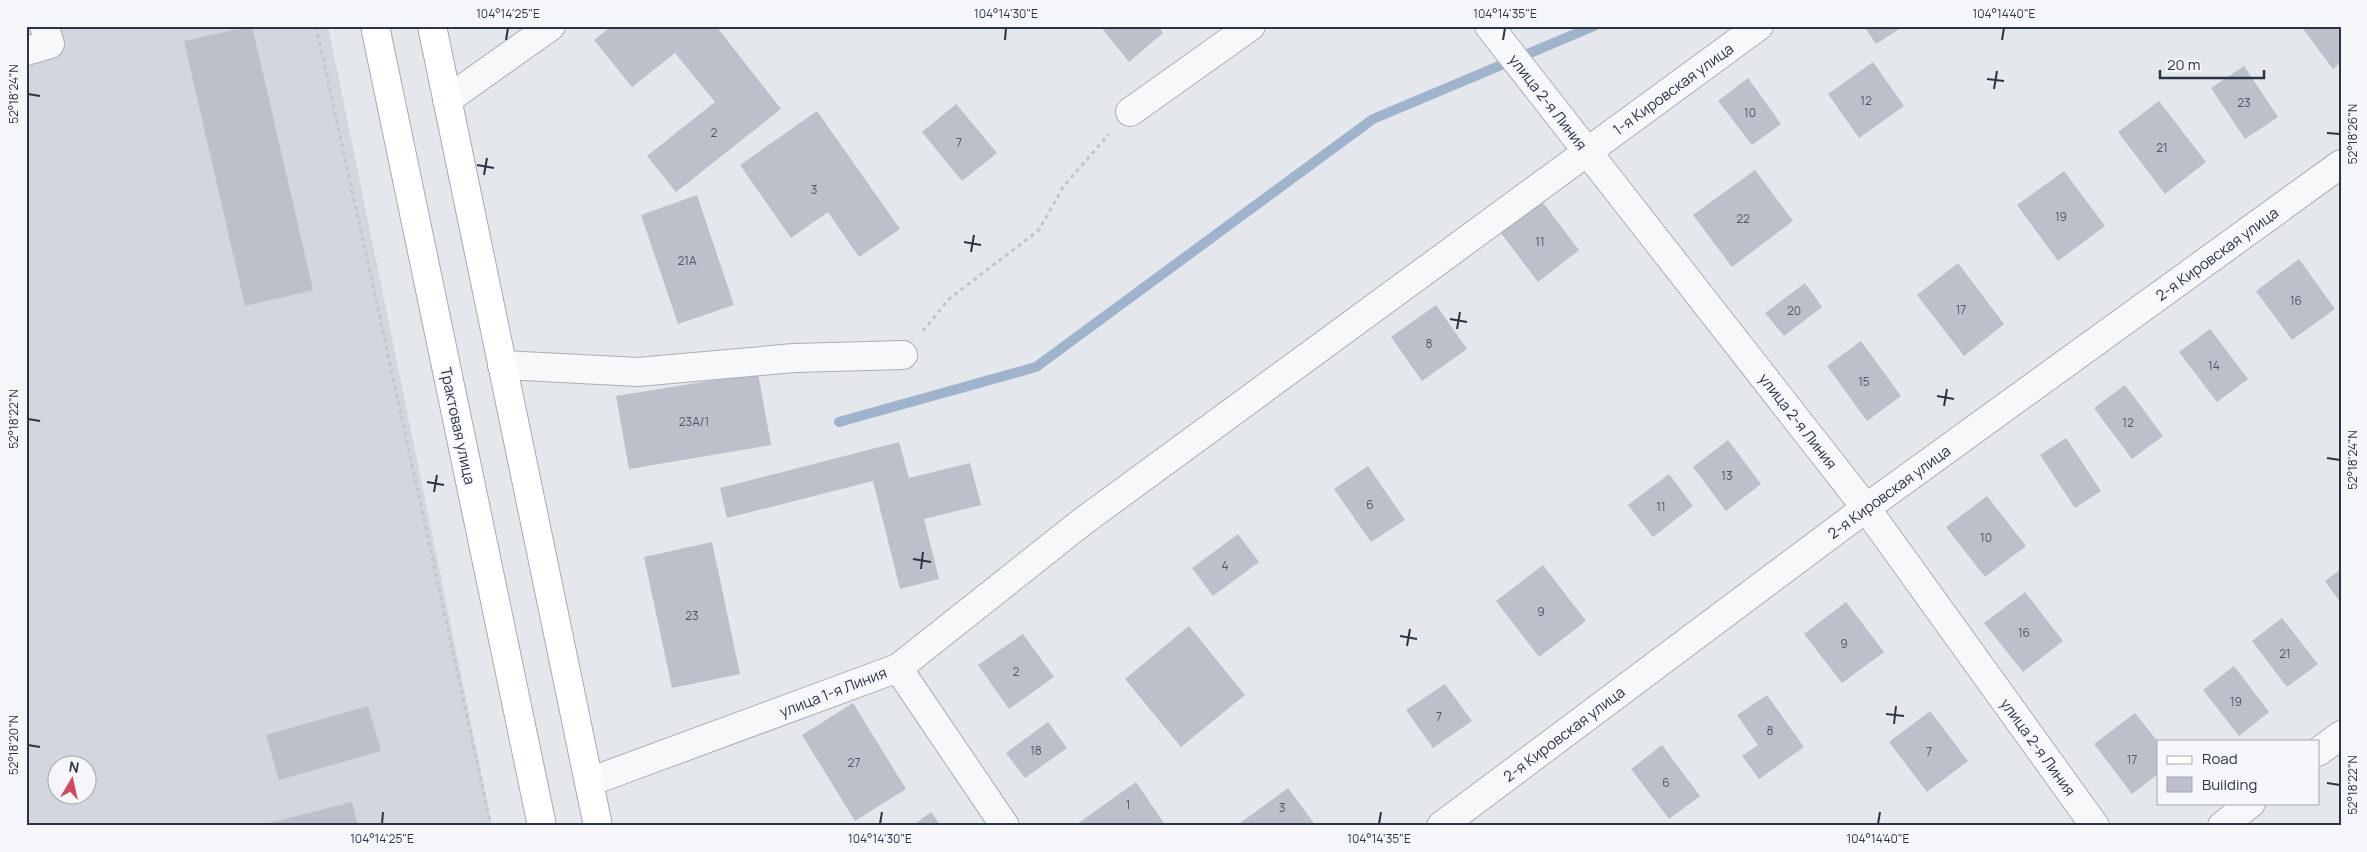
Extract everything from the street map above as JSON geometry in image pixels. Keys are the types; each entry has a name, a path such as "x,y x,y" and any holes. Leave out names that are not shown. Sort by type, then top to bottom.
{"main road":[{"name":"Трактовая улица","path":"375,26 542,826"},
{"path":"432,26 598,826"}],"street":[{"path":"26,50 50,44 44,26"},
{"path":"447,100 551,26"},
{"path":"1130,112 1251,26"},
{"name":"улица 2-я Линия","path":"1489,26 1866,508 2095,826"},
{"name":"1-я Кировская улица","path":"898,668 1082,522 1759,26"},
{"name":"2-я Кировская улица","path":"1441,826 1866,508 2341,164"},
{"path":"502,365 638,372 794,358 903,355"},
{"name":"улица 1-я Линия","path":"589,782 898,668 1005,826"},
{"path":"2320,751 2341,735"},
{"path":"2222,826 2250,804"}],"path":[{"path":"316,26 491,826"},
{"path":"903,355 949,299 1039,230 1062,187 1130,112"}],"shaded area":[{"path":"26,26 328,26 492,826 26,826"}],"building":[{"path":"252,26 313,290 245,306 184,41"},
{"path":"612,26 716,26 781,109 676,192 647,156 715,102 675,53 632,87 594,40"},
{"path":"1100,26 1158,26 1163,33 1129,62"},
{"path":"1864,26 1904,26 1876,44"},
{"path":"2301,26 2341,26 2341,62 2333,69"},
{"path":"1873,62 1904,106 1859,138 1828,94"},
{"path":"2244,66 2278,117 2245,139 2211,88"},
{"path":"1748,78 1781,124 1752,145 1718,101"},
{"path":"2159,101 2206,162 2165,194 2118,132"},
{"path":"956,104 997,153 962,181 922,132"},
{"path":"817,111 900,229 859,257 828,212 791,238 740,165"},
{"path":"1755,170 1793,221 1732,267 1693,215"},
{"path":"2064,171 2105,226 2058,261 2017,205"},
{"path":"697,195 734,305 678,324 641,215"},
{"path":"1541,200 1579,250 1538,282 1500,232"},
{"path":"2299,259 2335,309 2292,340 2256,291"},
{"path":"1958,263 2004,324 1964,356 1917,295"},
{"path":"1805,283 1822,307 1784,336 1765,313"},
{"path":"1436,305 1467,349 1422,381 1391,337"},
{"path":"2210,329 2248,379 2217,402 2179,352"},
{"path":"1861,341 1901,396 1867,421 1827,366"},
{"path":"758,373 771,445 629,469 616,396"},
{"path":"2125,385 2163,436 2132,459 2094,408"},
{"path":"2066,438 2101,491 2075,508 2040,455"},
{"path":"1728,440 1761,484 1726,511 1693,467"},
{"path":"899,442 909,478 970,463 981,505 924,519 939,579 900,589 873,481 727,518 720,488"},
{"path":"1368,466 1405,520 1371,542 1334,489"},
{"path":"1669,474 1693,506 1653,537 1628,505"},
{"path":"1987,496 2026,546 1985,577 1946,527"},
{"path":"1238,534 1259,562 1213,596 1192,568"},
{"path":"712,542 740,674 672,688 644,557"},
{"path":"1543,565 1586,621 1539,657 1496,601"},
{"path":"2341,569 2341,603 2325,581"},
{"path":"2025,592 2063,641 2023,672 1984,623"},
{"path":"1846,602 1884,652 1842,683 1804,634"},
{"path":"2282,618 2318,664 2287,687 2252,641"},
{"path":"1189,626 1245,695 1181,747 1125,679"},
{"path":"1023,634 1054,677 1009,709 978,665"},
{"path":"2234,666 2269,712 2239,736 2203,690"},
{"path":"1445,684 1472,721 1433,748 1406,710"},
{"path":"1767,695 1804,747 1759,779 1742,756 1758,745 1737,715"},
{"path":"853,703 906,789 855,821 802,735"},
{"path":"368,706 381,751 279,780 266,735"},
{"path":"1930,711 1968,761 1927,792 1889,742"},
{"path":"2135,713 2157,741 2157,775 2132,794 2094,744"},
{"path":"1048,722 1067,748 1025,778 1006,753"},
{"path":"1662,745 1700,796 1669,819 1631,769"},
{"path":"1136,782 1166,826 1074,826"},
{"path":"1288,788 1316,826 1236,826"},
{"path":"352,802 358,826 261,826 261,825"},
{"path":"931,812 941,826 912,826"}],"waterway":[{"path":"839,422 1036,367 1373,119 1594,26"}]}
